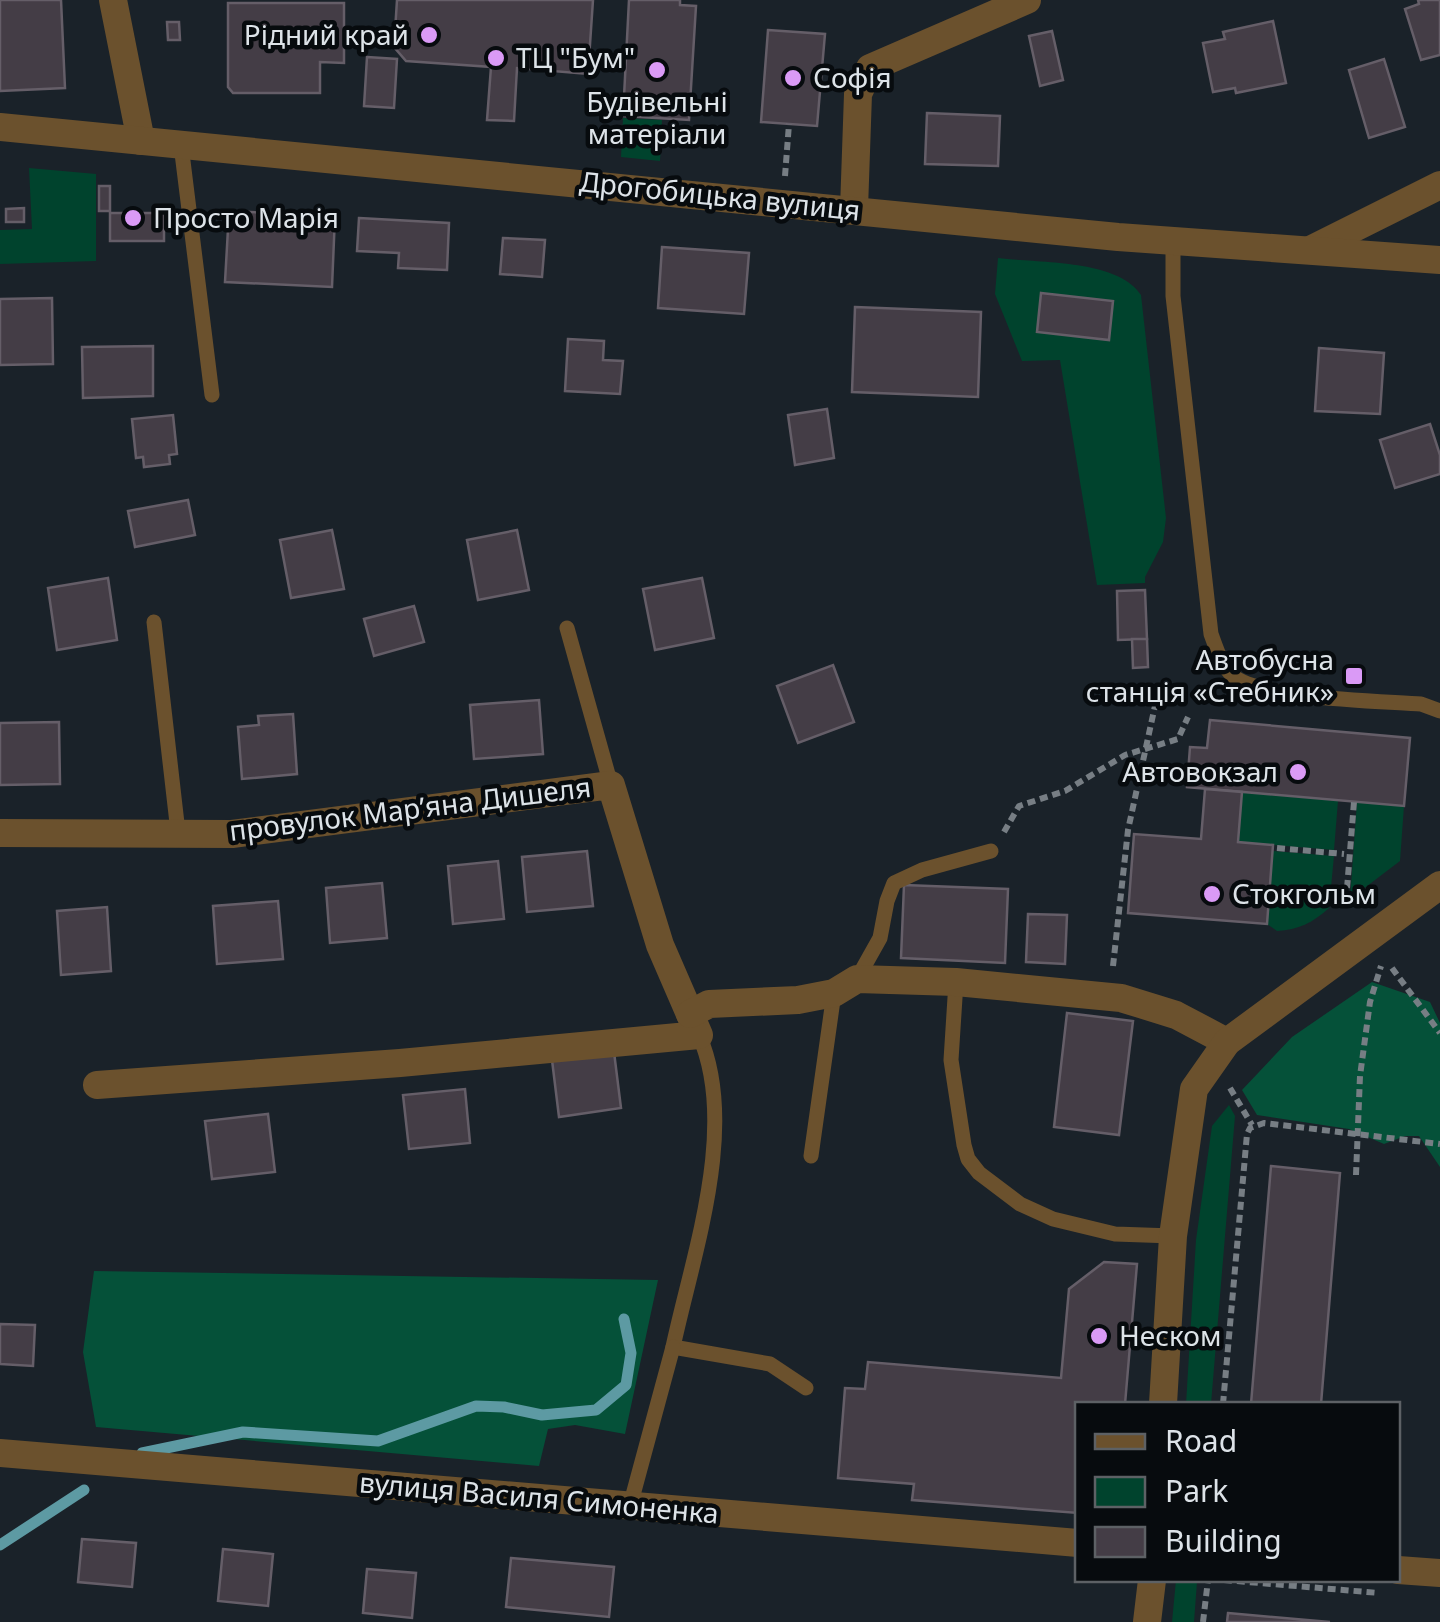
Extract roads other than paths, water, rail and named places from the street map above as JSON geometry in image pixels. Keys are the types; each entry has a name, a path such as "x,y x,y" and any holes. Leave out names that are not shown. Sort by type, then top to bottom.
{"street":[{"path":"112,0 142,141"},
{"path":"854,209 858,94 870,68 1026,0"},
{"name":"Дрогобицька вулиця","path":"0,127 1172,241 1440,260"},
{"path":"1312,249 1440,184"},
{"name":"провулок Марʼяна Дишеля","path":"0,833 232,834 610,785 660,945 694,1024"},
{"path":"1163,1402 1173,1236 1194,1089 1227,1042 1440,885"},
{"path":"98,1085 400,1063 694,1024 708,1004 798,1000 845,986 956,982 1109,996 1176,1015 1227,1042"},
{"name":"вулиця Василя Симоненка","path":"0,1453 1075,1543"},
{"path":"1400,1570 1440,1573"},
{"path":"1147,1622 1152,1582"}],"lane":[{"path":"181,145 212,395"},
{"path":"1172,241 1177,336 1211,634 1218,654 1231,674 1263,690 1422,704 1440,711"},
{"path":"154,622 178,832"},
{"path":"567,628 610,785"},
{"path":"812,1156 845,986 880,938 894,883 922,870 991,851"},
{"path":"956,982 951,1060 968,1159 980,1174 1020,1204 1052,1219 1116,1234 1173,1236"},
{"path":"630,1506 712,1172 716,1120 711,1062 694,1024"},
{"path":"672,1347 770,1364 806,1388"}],"waterway":[{"path":"142,1453 243,1432 378,1441 476,1406 542,1415 596,1410 626,1385 631,1353 624,1319"},
{"path":"0,1545 84,1490"}],"place":[{"name":"Рідний край","path":"429,35"},
{"name":"ТЦ \"Бум\"","path":"496,58"},
{"name":"Будівельні матеріали","path":"657,70"},
{"name":"Софія","path":"793,78"},
{"name":"Просто Марія","path":"133,218"},
{"name":"Автобусна станція «Стебник»","path":"1354,676"},
{"name":"Автовокзал","path":"1298,772"},
{"name":"Стокгольм","path":"1212,894"},
{"name":"Неском","path":"1099,1336"}]}
